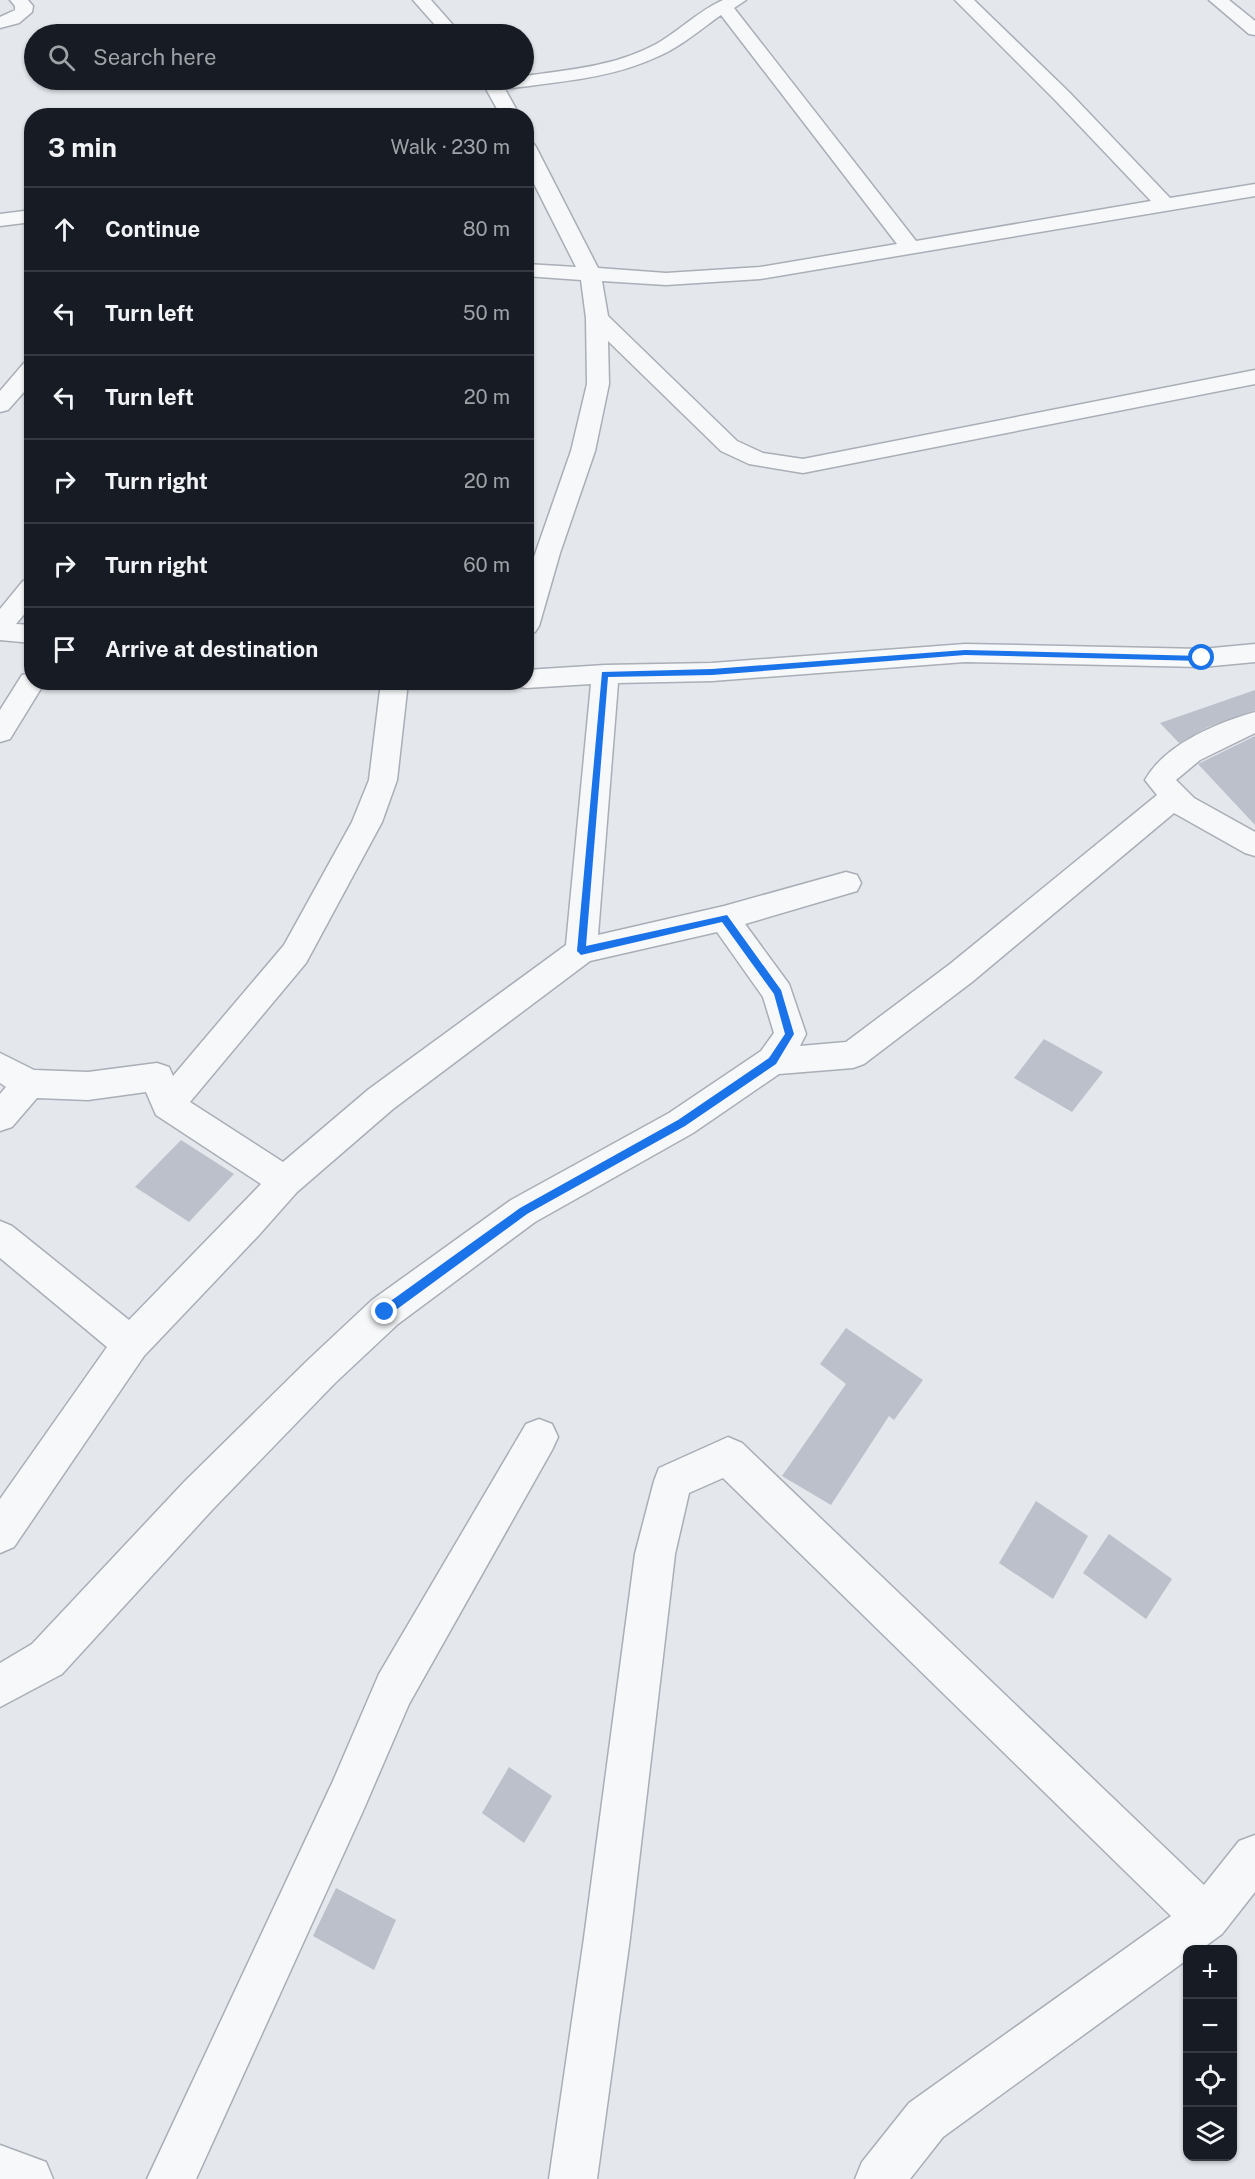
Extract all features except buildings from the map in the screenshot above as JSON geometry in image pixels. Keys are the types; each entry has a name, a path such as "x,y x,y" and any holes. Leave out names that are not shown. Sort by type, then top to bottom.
{"street":[{"path":"0,23 13,19 23,12 24,6 19,0"},
{"path":"422,0 443,24"},
{"path":"964,0 1063,97 1166,206"},
{"path":"1218,0 1255,30"},
{"path":"534,77 609,67 636,59 663,47 730,3 911,248"},
{"path":"497,90 507,108"},
{"path":"534,163 591,276 597,318 598,384 583,451 547,553 534,598"},
{"path":"534,271 666,279 760,273 1255,190"},
{"path":"0,220 24,217"},
{"path":"597,318 729,446 757,459 803,466 1255,376"},
{"path":"0,405 24,377"},
{"path":"0,626 24,597"},
{"path":"0,631 24,633"},
{"path":"534,679 604,674 712,672 965,652 1202,658 1255,653"},
{"path":"581,951 604,674"},
{"path":"0,732 27,690"},
{"path":"168,1105 295,954 367,822 382,780 394,690"},
{"path":"1255,722 1219,737 1170,765 1159,780 1174,797 1200,815 1255,845"},
{"path":"773,1061 853,1055 961,973 1174,797"},
{"path":"0,1533 131,1344 246,1225 285,1181 381,1099 581,951 724,918 846,883"},
{"path":"0,1686 47,1659 199,1495 322,1371 385,1312 523,1211 681,1123 773,1061 789,1034 778,993 724,918"},
{"path":"0,1067 30,1084 88,1086 157,1077 168,1105 285,1181"},
{"path":"0,1117 30,1084"},
{"path":"0,1237 131,1344"},
{"path":"171,2179 348,1796 394,1689 539,1437"},
{"path":"573,2179 607,1938 655,1554 673,1481 728,1456 1206,1918"},
{"path":"879,2179 926,2120 1206,1918 1255,1857"},
{"path":"0,2169 28,2179"}],"route":[{"path":"385,1312 523,1211 681,1123 773,1061 789,1034 778,993 724,918 581,951 604,674 712,672 965,652 1202,658"}]}
